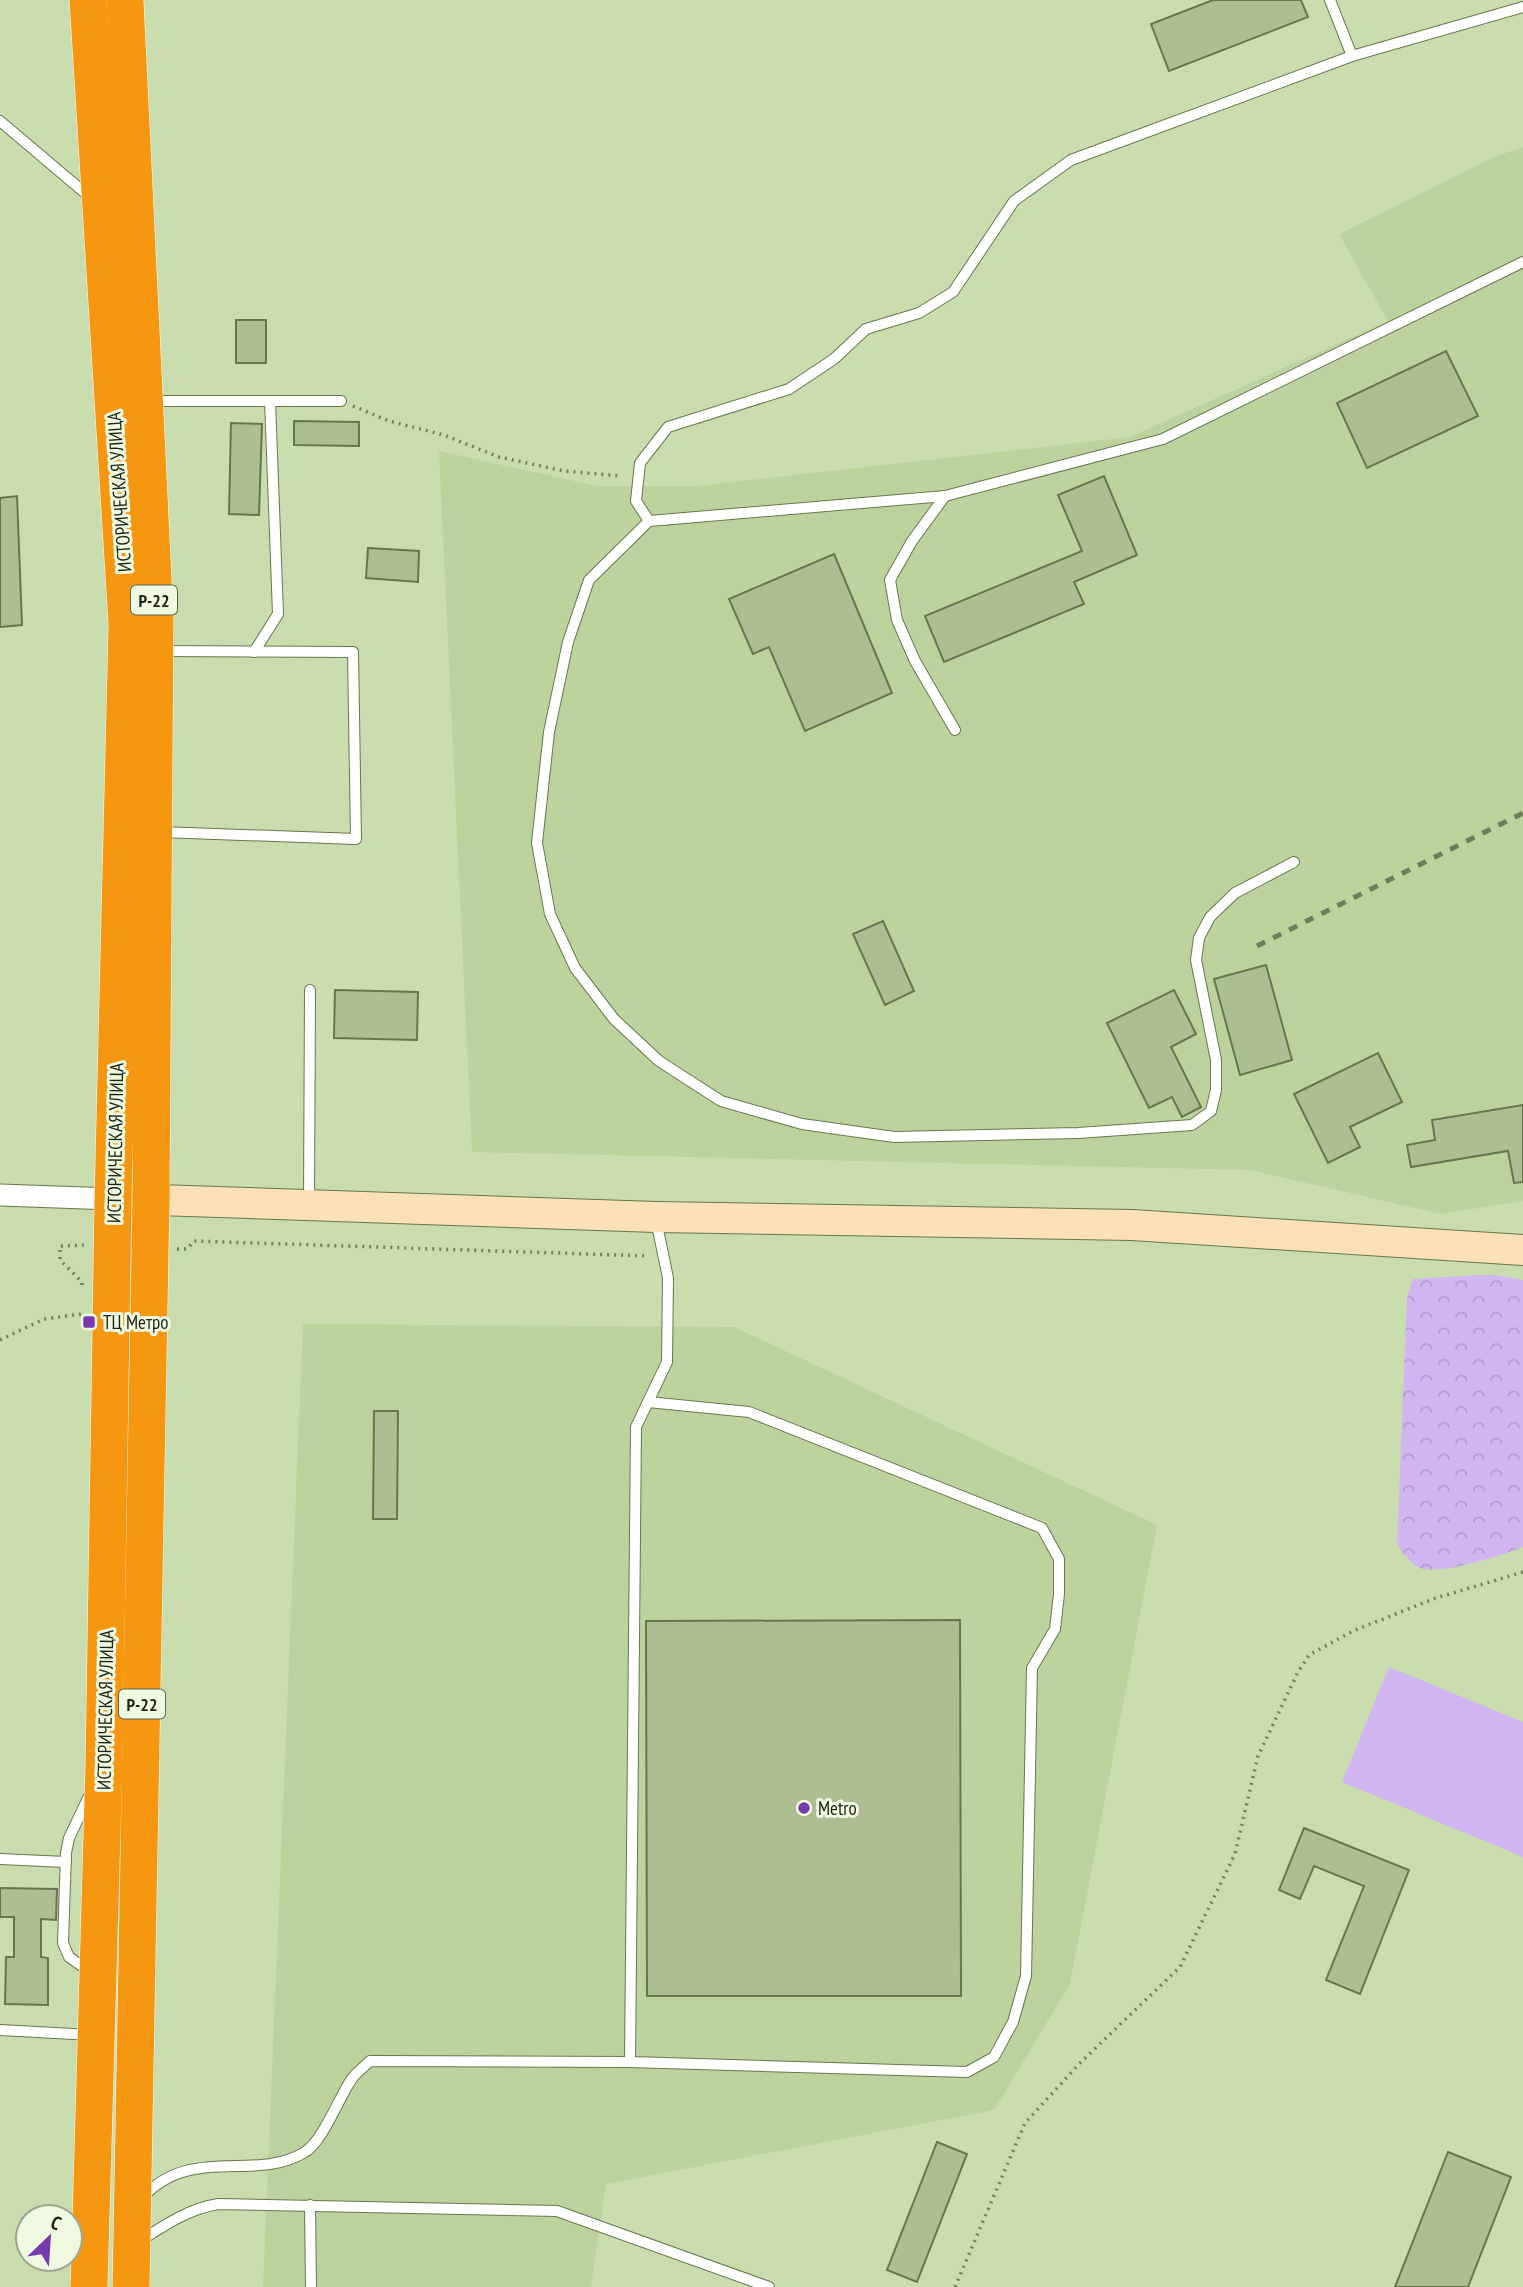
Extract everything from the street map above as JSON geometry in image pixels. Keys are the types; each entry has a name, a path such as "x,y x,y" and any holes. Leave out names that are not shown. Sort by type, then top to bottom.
{"highway":[{"name":"ИСТОРИЧЕСКАЯ УЛИЦА","path":"88,0 127,624 112,1247 104,1763 89,2287"},
{"name":"ИСТОРИЧЕСКАЯ УЛИЦА","path":"125,0 155,651 151,1200 131,2287"}],"main road":[{"path":"113,1199 656,1217 1132,1225 1523,1250"}],"street":[{"path":"0,1195 113,1199"}],"lane":[{"path":"1330,0 1352,56"},
{"path":"649,521 636,501 639,463 668,427 789,389 834,359 866,329 919,313 953,292 1014,201 1071,160 1352,56 1523,8"},
{"path":"0,121 101,207"},
{"path":"1294,862 1235,893 1210,917 1199,938 1196,960 1216,1060 1216,1090 1211,1111 1192,1125 1078,1133 894,1137 802,1124 721,1101 659,1061 614,1019 575,968 550,914 537,843 549,732 568,642 589,580 649,521 945,496 1163,439 1523,262"},
{"path":"144,401 341,401"},
{"path":"254,652 278,614 270,401"},
{"path":"945,496 912,541 890,580 897,620 955,730"},
{"path":"153,832 356,839 353,652 155,651"},
{"path":"309,1205 310,990"},
{"path":"630,2062 636,1427 667,1362 668,1278 656,1217"},
{"path":"133,2207 156,2183 185,2171 223,2165 263,2164 290,2159 307,2151 326,2125 353,2076 370,2061 630,2062 967,2072 994,2057 1013,2022 1026,1976 1032,1668 1055,1629 1059,1559 1042,1528 750,1412 648,1402"},
{"path":"97,1976 69,1957 63,1943 65,1862 69,1838 104,1763"},
{"path":"0,1859 65,1862"},
{"path":"0,2030 95,2035"},
{"path":"132,2247 175,2219 202,2207 218,2204 557,2211 769,2287"},
{"path":"310,2205 311,2287"}],"path":[{"path":"341,401 388,421 444,435 499,457 564,471 638,477"},
{"path":"150,1247 187,1250 194,1241 664,1257"},
{"path":"83,1292 82,1282 60,1260 60,1246 112,1247"},
{"path":"0,1340 44,1319 85,1313"},
{"path":"955,2287 1025,2123 1080,2063 1180,1967 1235,1853 1258,1756 1297,1672 1309,1655 1353,1631 1433,1599 1523,1572"}],"shaded area":[{"path":"1523,147 1523,1201 1441,1214 1250,1170 472,1152 439,451 597,486 699,486 1130,437 1388,321 1339,234 1494,157"},
{"path":"303,1324 734,1327 1157,1525 1070,1984 994,2110 606,2184 591,2287 263,2287"}],"green space":[{"path":"1478,1275 1523,1280 1523,1547 1471,1564 1429,1570 1413,1563 1397,1544 1407,1297 1413,1279"},
{"path":"1389,1667 1523,1722 1523,1857 1342,1782"}],"building":[{"path":"1213,0 1301,0 1308,17 1169,71 1151,24"},
{"path":"236,320 266,320 266,363 236,363"},
{"path":"1446,351 1478,416 1367,468 1337,403"},
{"path":"294,421 359,422 359,446 294,445"},
{"path":"231,423 262,424 259,515 229,514"},
{"path":"1104,476 1137,555 1074,582 1084,604 944,662 925,616 1082,551 1058,495"},
{"path":"17,496 22,625 0,627 0,498"},
{"path":"368,548 419,551 418,582 366,578"},
{"path":"834,554 892,693 805,731 769,647 753,654 729,599"},
{"path":"883,921 914,991 885,1005 853,934"},
{"path":"1266,965 1292,1060 1240,1075 1214,979"},
{"path":"335,990 418,992 417,1040 334,1038"},
{"path":"1174,990 1196,1034 1171,1047 1201,1107 1182,1117 1172,1097 1149,1108 1107,1023"},
{"path":"1378,1053 1402,1102 1350,1127 1360,1147 1328,1163 1294,1094"},
{"path":"1523,1105 1523,1182 1514,1183 1508,1151 1411,1167 1407,1145 1435,1140 1432,1120"},
{"path":"374,1411 398,1411 397,1519 373,1519"},
{"name":"Metro","path":"960,1620 961,1996 647,1996 646,1621"},
{"path":"1304,1828 1409,1870 1360,1994 1326,1980 1364,1886 1314,1866 1300,1899 1279,1890"},
{"path":"0,1888 57,1889 56,1920 41,1919 41,1957 48,1958 48,2005 5,2004 6,1957 14,1957 14,1917 0,1917"},
{"path":"937,2142 967,2154 917,2282 887,2270"},
{"path":"1448,2152 1511,2177 1468,2287 1395,2287"}],"railway":[{"path":"1257,946 1523,813"}],"place":[{"name":"ТЦ Метро","path":"89,1322"},
{"name":"Metro","path":"804,1808"}]}
